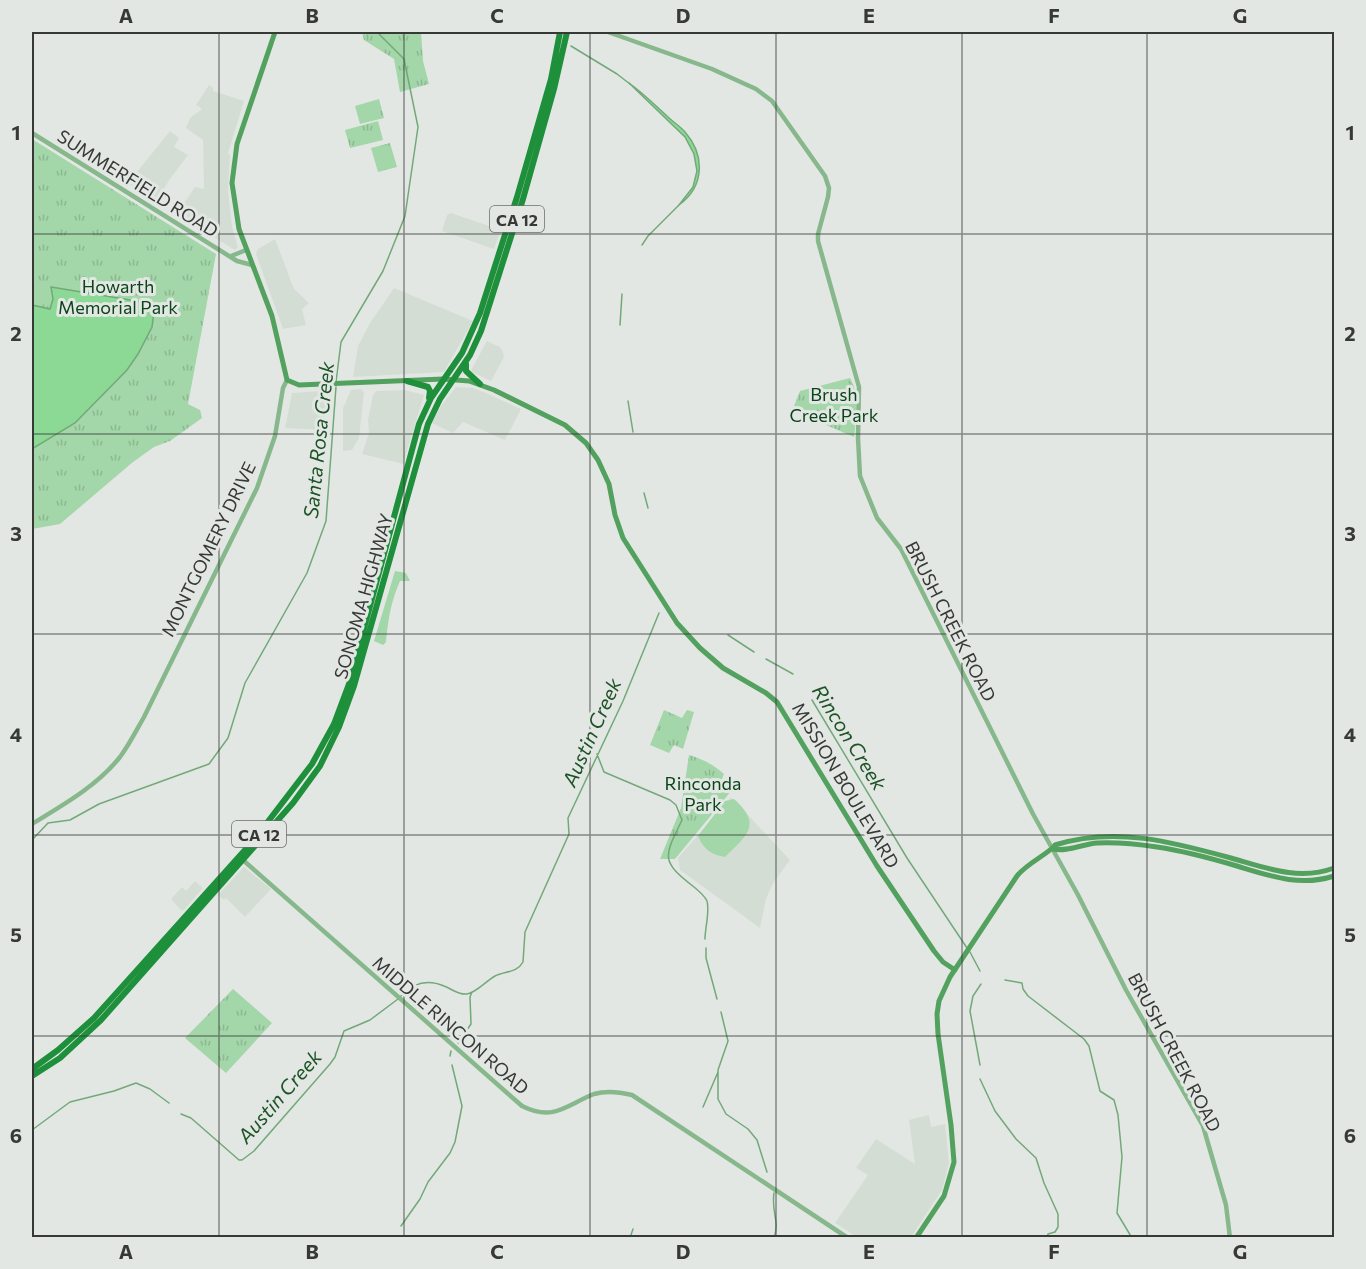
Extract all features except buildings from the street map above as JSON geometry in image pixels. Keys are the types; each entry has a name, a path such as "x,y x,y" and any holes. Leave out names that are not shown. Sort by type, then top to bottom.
{"main road":[{"name":"MONTGOMERY DRIVE","path":"275,32 234,156 233,199 246,250 272,316 287,380"},
{"name":"SONOMA HIGHWAY","path":"32,1076 60,1058 81,1040 241,858 297,786 331,732 349,684 428,424 438,403 466,362 481,331 523,199 563,34"},
{"name":"SONOMA HIGHWAY","path":"386,559 419,424 428,403 462,353 480,314 541,124"},
{"path":"466,362 466,371 480,384"},
{"name":"MISSION BOULEVARD","path":"287,380 299,385 453,379 480,384 558,421 575,433 590,447 608,480 617,523 626,544 660,598 681,627 705,653 727,671 766,693 777,702 881,874 936,955 955,970"},
{"path":"407,381 428,388 430,394 428,403"},
{"path":"916,1238 944,1196 954,1162 954,1146 938,1034 937,1014 943,990 1022,870 1036,858 1053,849 1055,845 1073,839 1107,835 1184,845 1292,874 1311,874 1335,868"},
{"path":"1053,849 1059,850 1095,843 1120,843 1182,852 1274,878 1312,881 1334,876"},
{"name":"SONOMA HIGHWAY","path":"32,1069 77,1035 123,990"}],"street":[{"name":"BRUSH CREEK ROAD","path":"608,32 712,69 763,93 772,101 825,176 829,188 828,197 818,234 859,387 859,466 862,483 877,518 902,549 1006,761 1126,990 1205,1130 1227,1210 1230,1238"},
{"name":"SUMMERFIELD ROAD","path":"32,134 237,261 252,265"},
{"name":"SUMMERFIELD ROAD","path":"231,256 246,250"},
{"name":"MONTGOMERY DRIVE","path":"32,824 82,792 105,773 119,758 144,717 257,488 275,436 283,388 287,380"},
{"name":"MIDDLE RINCON ROAD","path":"241,858 522,1106 536,1112 556,1112 594,1094 620,1092 632,1095 848,1238"}],"shaded area":[{"path":"629,83 683,130 696,150 699,160 698,180 688,197 679,205 693,187 697,171 694,154 685,137"},
{"path":"209,85 213,91 244,101 228,153 230,155 228,190 232,227 238,247 235,250 187,221 188,217 179,211 195,187 204,189 203,140 186,128 190,118 202,109 196,105"},
{"path":"170,131 179,138 174,147 188,155 156,201 128,183"},
{"path":"451,213 501,230 494,249 442,231 447,215"},
{"path":"275,239 294,289 309,303 302,309 306,325 283,329 256,254 258,249"},
{"path":"51,287 155,304 152,327 127,370 75,423 32,449 32,305 50,309 53,299"},
{"path":"394,288 473,321 444,372 353,377 358,346 370,323"},
{"path":"487,341 500,347 504,357 491,381 471,370"},
{"path":"456,387 473,388 521,409 505,440 463,422 453,433 432,423 441,406"},
{"path":"361,389 364,392 359,438 352,450 343,451 343,408 351,390"},
{"path":"405,390 424,395 403,464 362,454 369,433 368,420 373,395 376,391"},
{"path":"322,391 326,399 323,430 285,428 292,393"},
{"path":"731,797 790,860 773,883 766,899 760,928 680,870 678,858"},
{"path":"244,867 271,889 245,917 226,898 224,900 218,895"},
{"path":"195,881 203,888 184,910 181,910 171,899 182,887 186,891"},
{"path":"929,1115 931,1127 945,1124 949,1163 942,1190 911,1237 857,1237 835,1223 868,1175 856,1168 876,1139 915,1164 909,1120"}],"green space":[{"path":"362,32 421,32 423,61 429,84 400,92 394,59 364,40"},
{"path":"379,99 384,118 360,124 355,106"},
{"path":"378,121 383,140 350,148 345,130"},
{"name":"Howarth Memorial Park","path":"32,139 216,254 188,404 200,410 202,418 170,441 154,447 133,462 60,524 32,529"},
{"path":"390,143 397,167 378,172 371,148"},
{"name":"Brush Creek Park","path":"850,378 856,399 854,437 817,421 813,416 794,406 800,391"},
{"path":"395,571 406,573 410,581 400,581 390,611 386,642 383,645 374,641"},
{"path":"664,710 682,718 687,710 694,712 683,749 674,745 669,753 650,745"},
{"name":"Rinconda Park","path":"689,755 720,770 724,774 721,781 732,790 675,859 660,859 681,808"},
{"path":"734,799 748,816 749,829 725,857 716,855 708,851 698,836 725,801"},
{"path":"233,989 272,1023 226,1073 185,1038"}],"waterway":[{"name":"Santa Rosa Creek","path":"336,382 341,342 383,271 405,216 418,127 404,59 377,32"},
{"name":"Rincon Creek","path":"571,46 630,84"},
{"name":"Rincon Creek","path":"642,245 679,205"},
{"name":"Rincon Creek","path":"620,325 622,294"},
{"name":"Santa Rosa Creek","path":"32,840 48,823 70,820 99,804 209,764 228,738 245,683 307,573 326,521 336,387"},
{"name":"Rincon Creek","path":"628,401 633,432"},
{"name":"Rincon Creek","path":"644,493 648,508"},
{"name":"Austin Creek","path":"401,996 416,985 427,983 438,984 461,994 467,994 495,976 518,968 523,962 525,932 569,834 568,818 623,701 659,613"},
{"name":"Rincon Creek","path":"728,635 754,652"},
{"name":"Rincon Creek","path":"766,659 793,674"},
{"name":"Rincon Creek","path":"812,700 907,858 967,948"},
{"path":"597,754 604,772 670,800 676,805 682,820 668,858 675,871 707,901 705,939"},
{"path":"706,948 706,958 717,999"},
{"name":"Rincon Creek","path":"970,952 980,971"},
{"name":"Rincon Creek","path":"1005,980 1022,983 1028,996 1084,1039 1089,1046 1100,1091 1114,1100 1118,1115 1122,1157 1117,1213 1132,1238"},
{"path":"980,1065 970,1011 973,996 981,984"},
{"path":"458,1043 471,1024 470,997 472,992"},
{"name":"Austin Creek","path":"181,1114 191,1118 239,1160 242,1160 254,1151 330,1064 335,1057 344,1031 370,1020 398,999"},
{"path":"721,1012 728,1041 718,1070 718,1099 726,1114 748,1129 757,1140 767,1172"},
{"path":"450,1056 451,1051"},
{"path":"401,1226 455,1142 462,1106 452,1065"},
{"path":"703,1107 718,1072"},
{"path":"980,1079 995,1111 1016,1139 1036,1158 1058,1214 1058,1227 1055,1232 1048,1234 1047,1238"},
{"name":"Austin Creek","path":"32,1130 70,1102 136,1083 150,1089 169,1103"},
{"path":"774,1193 776,1232 774,1238"},
{"path":"630,1238 633,1229"}]}
